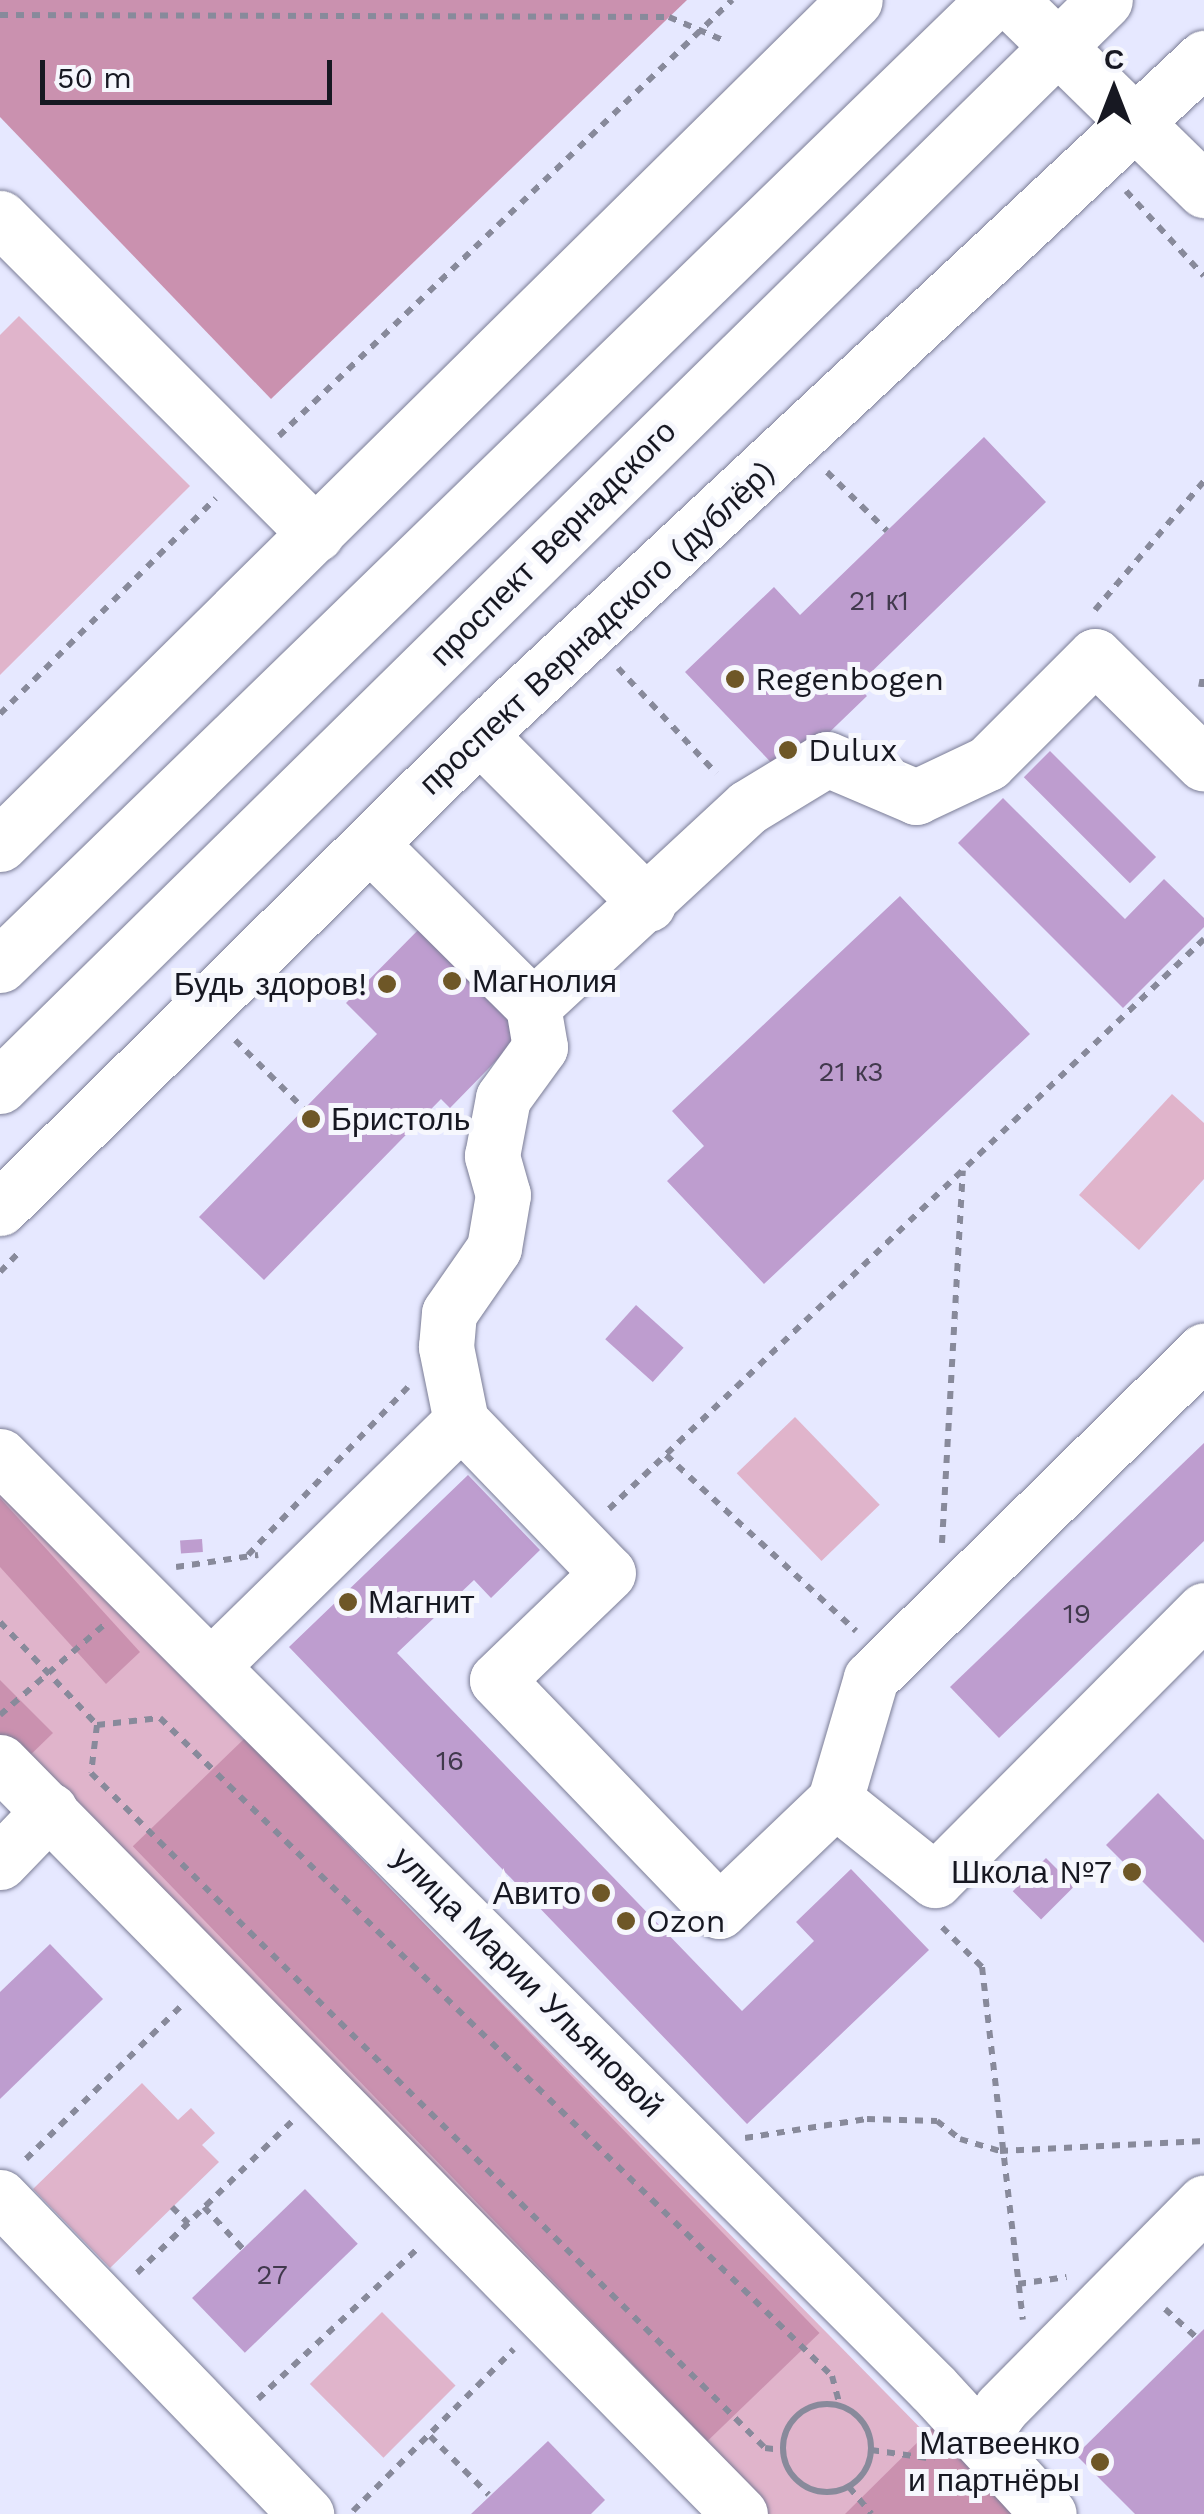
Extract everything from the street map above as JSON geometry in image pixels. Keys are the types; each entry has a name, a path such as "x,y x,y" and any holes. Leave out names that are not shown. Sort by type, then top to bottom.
{"street":[{"path":"0,844 854,0"},
{"path":"0,965 994,0"},
{"path":"1010,0 1204,190"},
{"name":"проспект Вернадского","path":"0,1086 1105,0"},
{"name":"проспект Вернадского (дублёр)","path":"0,1208 479,736 1204,58"},
{"path":"0,218 316,534"},
{"path":"534,1006 748,807 826,760 916,797 988,763 1095,656 1204,764"},
{"path":"479,736 648,904"},
{"path":"371,845 534,1006 540,1047 503,1098 492,1156 503,1194 494,1248 449,1314 446,1347 461,1421 608,1573 497,1680 719,1911 834,1800 871,1678 1204,1352"},
{"path":"212,1665 461,1421"},
{"name":"улица Марии Ульяновой","path":"0,1456 212,1665 968,2450 1050,2514"},
{"path":"834,1800 935,1880 1204,1610"},
{"path":"0,1762 740,2514"},
{"path":"0,1862 50,1810"},
{"path":"6,2184 104,2305 306,2514"},
{"path":"968,2450 1204,2203"}],"path":[{"path":"0,714 250,465 732,0"},
{"path":"0,15 669,16 723,40"},
{"path":"1109,201 1123,187 1204,276"},
{"path":"812,484 840,457"},
{"path":"826,470 887,531"},
{"path":"1095,656 1095,610 1204,481"},
{"path":"632,655 618,668 748,807"},
{"path":"1201,688 1204,672"},
{"path":"577,1541 1204,939"},
{"path":"234,1039 304,1109"},
{"path":"938,1612 963,1170"},
{"path":"248,1556 446,1347"},
{"path":"666,1455 888,1661"},
{"path":"0,1715 139,1593"},
{"path":"0,1622 97,1725"},
{"path":"97,1725 160,1718 832,2376 840,2406 862,2422 871,2450 848,2487"},
{"path":"97,1725 91,1773 765,2448 782,2450"},
{"path":"920,1868 907,1893 982,1967 1000,2151 1032,2380"},
{"path":"6,2184 185,2002"},
{"path":"104,2305 297,2116"},
{"path":"726,2142 867,2119 937,2121 960,2140 1000,2151 1204,2141"},
{"path":"172,2207 188,2223"},
{"path":"204,2207 244,2250"},
{"path":"224,2430 423,2244"},
{"path":"350,2514 522,2342"},
{"path":"840,2406 800,2413 782,2450 786,2464 805,2487 848,2487 872,2514"},
{"path":"430,2436 489,2495"},
{"path":"871,2450 968,2450"}],"shaded area":[{"path":"0,0 687,0 271,399 0,117"},
{"path":"19,316 190,486 0,675 0,335"},
{"path":"1172,1094 1204,1123 1204,1179 1139,1250 1079,1195"},
{"path":"795,1417 880,1505 821,1561 737,1473"},
{"path":"0,1492 1005,2514 763,2514 0,1738"},
{"path":"0,1498 140,1652 106,1684 0,1567"},
{"path":"0,1680 53,1733 22,1763 0,1740"},
{"path":"245,1738 819,2333 707,2441 133,1846"},
{"path":"142,2083 178,2120 191,2108 215,2133 202,2145 219,2162 110,2268 33,2189"},
{"path":"382,2312 456,2386 383,2458 310,2384"},
{"path":"935,2425 1024,2514 845,2514"}],"building":[{"path":"984,437 1046,502 857,686 867,696 784,776 685,672 774,587 800,615"},
{"path":"1050,751 1156,857 1130,883 1024,777"},
{"path":"1003,798 1125,919 1164,879 1204,918 1204,927 1123,1008 958,843"},
{"path":"900,896 1030,1034 764,1284 667,1181 704,1146 672,1111"},
{"path":"425,923 530,1026 450,1108 441,1099 264,1280 199,1217 377,1034 346,1003"},
{"path":"636,1305 684,1348 653,1382 605,1339"},
{"path":"1204,1443 1204,1541 999,1738 950,1687"},
{"path":"468,1475 540,1550 491,1598 474,1580 397,1653 742,2011 814,1941 796,1922 851,1869 929,1950 747,2124 289,1647"},
{"path":"202,1539 203,1552 181,1554 180,1541"},
{"path":"1158,1793 1204,1840 1204,1943 1106,1845"},
{"path":"1046,1858 1074,1886 1041,1920 1013,1891"},
{"path":"50,1944 103,1999 0,2099 0,1992"},
{"path":"305,2189 358,2244 245,2353 192,2298"},
{"path":"1204,2329 1204,2514 1135,2514 1076,2455"},
{"path":"548,2441 605,2500 591,2514 471,2514"}],"place":[{"name":"Regenbogen","path":"735,679"},
{"name":"Dulux","path":"788,750"},
{"name":"Магнолия","path":"452,981"},
{"name":"Будь здоров!","path":"387,984"},
{"name":"Бристоль","path":"311,1119"},
{"name":"Магнит","path":"348,1602"},
{"name":"Школа №7","path":"1132,1872"},
{"name":"Авито","path":"601,1893"},
{"name":"Ozon","path":"626,1921"},
{"name":"Матвеенко и партнёры","path":"1100,2462"}]}
